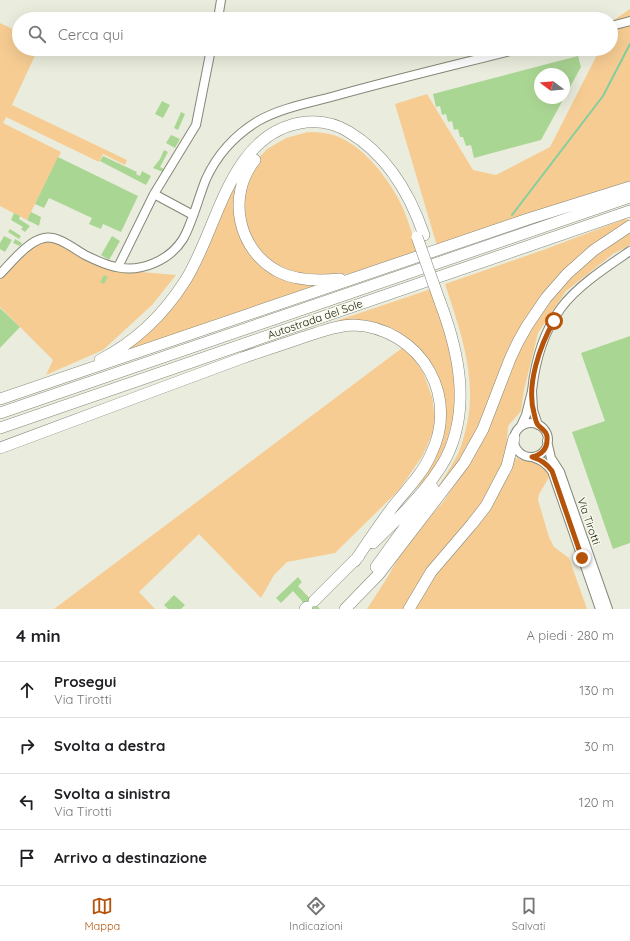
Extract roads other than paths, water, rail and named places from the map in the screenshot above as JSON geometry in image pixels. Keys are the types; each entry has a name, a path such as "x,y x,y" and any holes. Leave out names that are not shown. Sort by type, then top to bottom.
{"highway":[{"path":"56,379 104,358 132,340 154,320 168,304 186,279 200,254 226,190 244,162 262,141 283,128 302,123 324,123 337,126 359,138 386,164 411,201 421,236 443,300 460,340 466,372 468,400 460,442 443,476 394,541 356,597"},
{"path":"364,274 328,280 296,277 272,268 252,248 240,221 238,202 245,176 252,163 270,144 290,133 312,129 332,132 351,140 369,156 395,187 421,236"},
{"path":"0,399 528,218 630,187"},
{"name":"Autostrada del Sole","path":"0,413 630,197"},
{"name":"Autostrada del Sole","path":"0,428 630,211"},
{"path":"345,609 383,569 464,463 483,429 518,342 546,298 566,274 594,250 630,226"},
{"path":"309,606 392,525 426,486 445,458 455,435 460,408 460,371 443,300"},
{"path":"0,448 260,352 332,329 353,325 372,327 389,333 405,343 418,355 431,373 436,385 440,397 441,416 439,435 426,464 417,478 384,518 355,560"},
{"path":"0,434 61,407"},
{"path":"409,609 431,572 486,506 507,466 514,438"}],"street":[{"path":"219,12 221,0"},
{"path":"618,24 628,21"},
{"path":"118,268 154,194 196,125 210,56"},
{"path":"0,274 29,245 46,237 56,239 96,261 118,268 142,266 153,263 170,254 183,239 206,179 223,151 238,136 258,121 267,116 296,107 490,56"},
{"path":"154,194 193,214"},
{"path":"521,426 529,423 538,425 545,431 548,440 544,450 541,453 532,457 524,455 517,450 514,438 526,416 536,369 547,334 562,307 579,290 604,269 630,251"},
{"path":"532,391 533,410 538,425"},
{"name":"Via Tirotti","path":"548,440 551,458 560,472 608,609"},
{"name":"Via Tirotti","path":"532,457 541,460 548,465 552,471 600,609"}],"waterway":[{"path":"512,215 603,96 630,44"}]}
